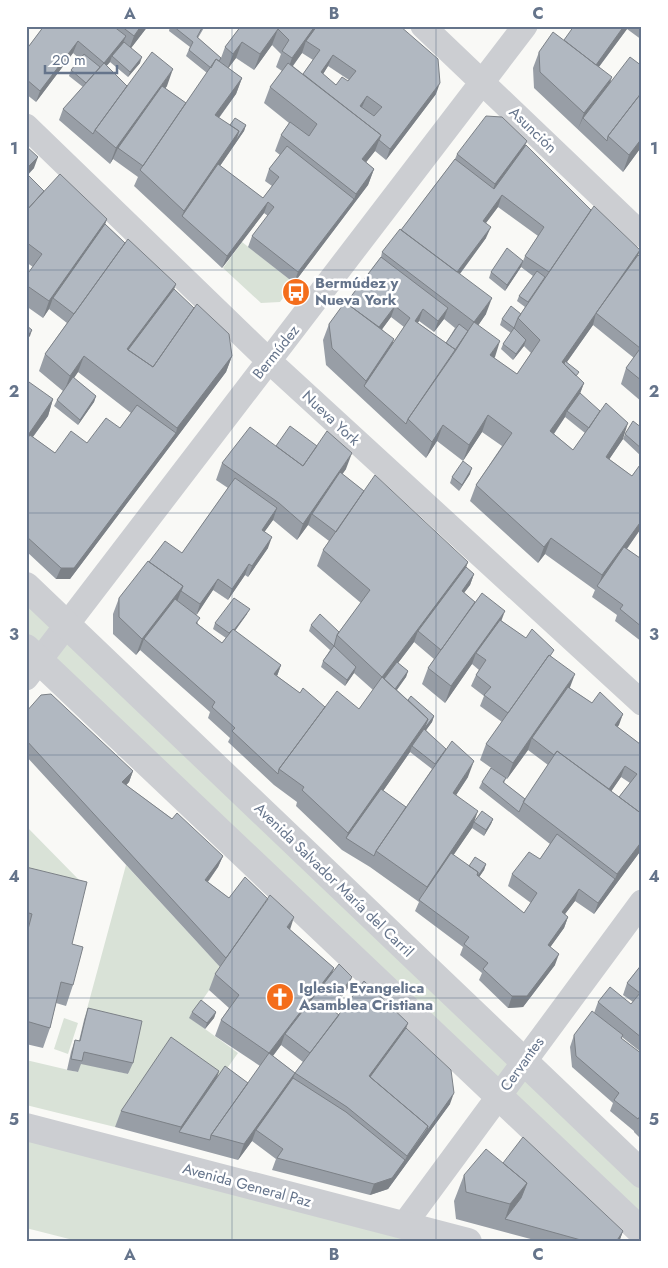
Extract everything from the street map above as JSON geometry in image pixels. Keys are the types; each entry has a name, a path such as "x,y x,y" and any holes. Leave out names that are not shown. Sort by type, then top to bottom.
{"street":[{"name":"Asunción","path":"423,26 642,235"},
{"name":"Bermúdez","path":"31,662 68,626 268,360 317,301 525,26"},
{"name":"Nueva York","path":"26,126 268,360 642,703"},
{"name":"Avenida Salvador María del Carril","path":"26,586 642,1174"},
{"path":"31,662 499,1096 642,1232"},
{"name":"Cervantes","path":"403,1226 642,902"},
{"name":"Avenida General Paz","path":"26,1127 468,1242"}],"shaded area":[{"path":"242,242 294,283 280,302 261,303 223,268"},
{"path":"26,586 642,1174 642,1232 26,648"},
{"path":"26,826 83,884 26,869"},
{"path":"126,865 223,970 190,1018 238,1053 221,1077 115,1127 26,1105 26,1060 77,1072 80,1063 129,1074 84,1020"},
{"path":"64,1018 78,1023 68,1054 54,1049"},
{"path":"26,1140 415,1242 81,1242 26,1228"}],"building":[{"path":"44,26 113,26 126,36 104,63 78,41 40,91 26,79 26,50"},
{"path":"121,26 141,26 134,36"},
{"path":"173,26 203,26 197,37 221,58 219,61 216,59 211,68 189,50 193,42"},
{"path":"241,26 315,26 292,58 282,51 289,40 278,29 260,54 242,42 233,54 225,47"},
{"path":"317,26 400,26 438,59 440,83 390,149 379,140 381,135 303,74 320,50 306,41","holes":["333,55 356,71 348,81 342,77 336,85 321,72","367,96 382,107 374,116 360,106"]},
{"path":"574,26 624,26 596,65 564,40"},
{"path":"553,32 612,77 584,113 540,72 539,52"},
{"path":"124,42 142,57 130,72 112,56"},
{"path":"152,52 173,69 116,148 95,130"},
{"path":"84,54 100,67 86,83 71,70"},
{"path":"630,57 642,66 642,92 608,136 607,141 583,118"},
{"path":"216,59 242,78 215,115 239,131 184,211 140,170"},
{"path":"104,63 127,86 93,134 63,109"},
{"path":"288,63 381,135 362,159 374,169 356,194 281,135 290,122 309,136 317,124 270,87"},
{"path":"162,86 186,103 143,166 118,148"},
{"path":"642,92 642,138 629,155 608,136"},
{"path":"486,116 502,117 527,141 495,184 457,154"},
{"path":"235,118 246,125 235,142 239,131 230,125"},
{"path":"526,145 591,210 549,272 525,256 544,227 502,195 483,221 491,227 457,272 401,230 455,159 494,189"},
{"path":"26,146 38,157 26,169"},
{"path":"287,146 354,199 298,272 252,236 274,207 268,202 227,256 182,216 218,164 263,198 279,177 269,169"},
{"path":"26,173 44,191 26,211"},
{"path":"60,174 107,219 49,301 26,285 26,276 42,254 26,242 26,211"},
{"path":"594,206 640,250 562,362 584,383 550,431 573,450 606,403 628,423 606,457 632,476 642,462 642,520 602,575 551,538 544,547 476,485 512,433 488,415 469,445 443,425 432,442 408,419 474,322 500,341 490,355 517,374 540,340 518,318"},
{"path":"105,224 125,243 74,314 53,298"},
{"path":"400,229 492,298 474,322 382,252"},
{"path":"128,239 176,284 127,349 153,367 197,304 229,334 232,356 177,428 84,356 70,376 45,354"},
{"path":"507,248 523,261 507,285 491,272"},
{"path":"638,255 642,258 642,347 640,348 596,313"},
{"path":"381,257 448,308 438,321 423,309 415,321 456,350 406,424 364,386 410,318 395,306 379,327 346,303"},
{"path":"537,271 545,277 528,302 519,296"},
{"path":"174,289 194,308 153,367 128,350"},
{"path":"345,302 394,339 366,381 332,348 329,324"},
{"path":"511,306 521,314 514,328 502,319"},
{"path":"459,324 468,331 456,350 446,343"},
{"path":"26,325 32,330 26,338"},
{"path":"514,328 526,340 516,354 503,344"},
{"path":"642,346 642,381 626,368"},
{"path":"565,361 579,372 576,376 564,364"},
{"path":"73,377 96,396 80,420 57,400"},
{"path":"29,382 53,399 26,438 26,385"},
{"path":"580,393 600,411 589,428 567,411"},
{"path":"137,405 176,433 74,568 61,568 26,536 26,440 30,435 55,453 71,431 87,443 106,418 120,428"},
{"path":"633,421 642,428 642,449 625,434"},
{"path":"290,426 317,446 303,466 276,446"},
{"path":"250,427 303,466 327,431 352,453 303,524 279,503 222,463"},
{"path":"463,461 472,468 462,485 452,477"},
{"path":"340,472 364,491 336,532 312,514"},
{"path":"375,475 468,562 382,677 337,635 370,590 323,550"},
{"path":"235,478 277,508 262,530 272,537 252,566 249,564 232,589 218,579 200,604 181,591 183,586 149,562 165,541 182,553"},
{"path":"624,547 640,558 642,555 642,627 620,609 623,605 597,586"},
{"path":"148,561 183,586 142,639 119,617 119,598"},
{"path":"466,567 474,574 462,591 475,602 441,650 418,631"},
{"path":"482,593 505,611 451,686 428,668"},
{"path":"234,598 250,609 234,630 229,633 215,623"},
{"path":"175,599 200,618 196,623 222,643 233,629 281,665 274,674 300,693 303,688 325,707 279,769 278,774 232,731 235,728 212,707 215,702 144,639"},
{"path":"320,614 339,632 334,646 311,625"},
{"path":"500,620 526,638 532,629 554,650 508,713 484,695 491,687 476,675 486,660 476,653"},
{"path":"334,646 356,667 347,680 323,661"},
{"path":"549,655 575,674 513,763 486,744"},
{"path":"397,662 408,671 395,689 384,679"},
{"path":"382,677 428,719 348,833 302,790 304,787 279,769 337,691 359,709"},
{"path":"568,687 592,703 600,692 623,714 615,725 640,744 642,742 642,814 619,797 637,774 625,766 609,789 557,751 554,755 532,738"},
{"path":"51,694 133,771 122,782 172,819 177,813 223,856 205,880 229,898 245,877 268,899 226,958 26,740 26,712 41,695"},
{"path":"411,696 434,716 424,729 428,719 408,700"},
{"path":"424,729 446,749 435,764 412,746"},
{"path":"452,741 474,761 453,793 478,811 427,887 376,851"},
{"path":"557,751 642,814 642,841 617,874 523,802"},
{"path":"491,768 506,778 503,782 525,799 519,812 482,782"},
{"path":"381,789 406,807 374,856 346,838"},
{"path":"482,811 493,819 486,830 474,822"},
{"path":"557,834 615,879 598,903 579,889 562,912 568,917 548,945 559,954 527,996 512,996 483,969 488,963 464,944 469,937 419,900 451,853 478,872 477,875 524,913 537,893 512,874 529,852 540,859"},
{"path":"475,857 486,864 478,876 478,872 469,866"},
{"path":"26,867 87,882 72,944 83,947 73,985 61,982 50,1028 26,1021 26,937 32,914 26,912"},
{"path":"270,895 294,917 287,927 334,968 269,1053 221,1020 239,995 215,974"},
{"path":"339,964 352,977 330,1008 339,1015 310,1053 285,1034"},
{"path":"642,964 642,1038 598,1002 610,987 631,1004 640,993 627,983"},
{"path":"364,981 408,1023 369,1076 428,1126 407,1156 347,1107 295,1073"},
{"path":"201,1000 216,1012 207,1023 192,1012"},
{"path":"88,1008 142,1021 133,1063 84,1052 82,1061 71,1059 75,1040 80,1041"},
{"path":"592,1011 623,1035 621,1038 642,1054 642,1113 638,1119 614,1100 619,1093 576,1056 574,1035"},
{"path":"406,1028 451,1070 454,1093 427,1131 428,1126 370,1077"},
{"path":"171,1037 219,1071 181,1127 121,1111"},
{"path":"269,1053 295,1073 244,1144 211,1135"},
{"path":"225,1066 248,1083 211,1135 210,1140 179,1132"},
{"path":"293,1078 346,1112 405,1160 392,1178 374,1184 277,1158 283,1149 256,1130"},
{"path":"523,1137 623,1231 616,1242 588,1242 505,1219 521,1198 527,1183 503,1163"},
{"path":"486,1149 527,1183 510,1204 466,1192 464,1175"}],"place":[{"name":"Bermúdez y Nueva York","path":"296,292"},
{"name":"Iglesia Evangelica Asamblea Cristiana","path":"280,997"}]}
